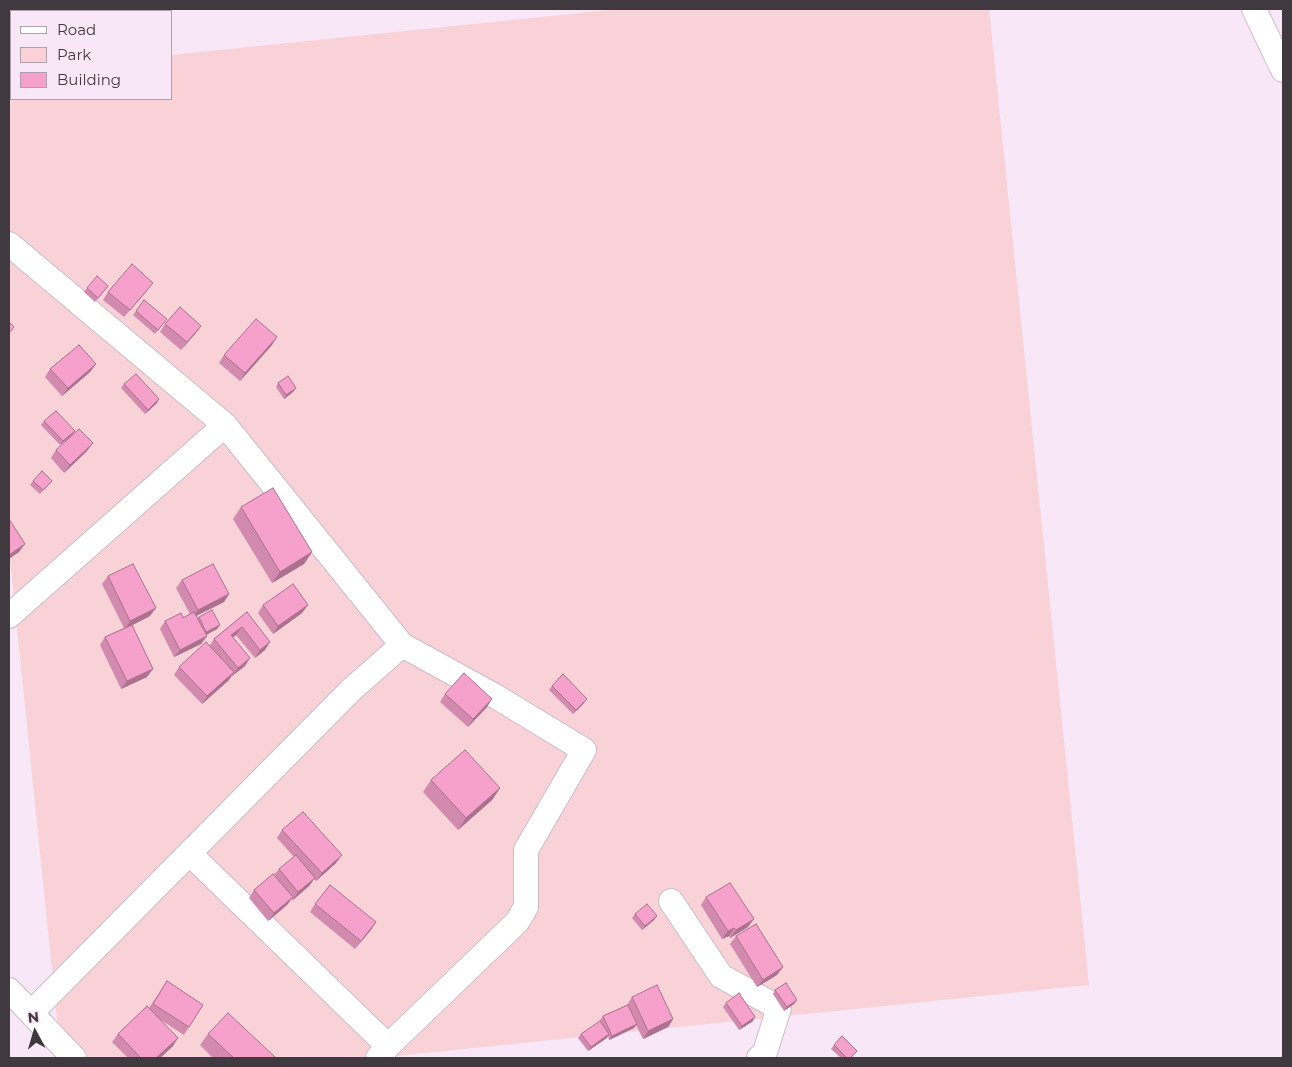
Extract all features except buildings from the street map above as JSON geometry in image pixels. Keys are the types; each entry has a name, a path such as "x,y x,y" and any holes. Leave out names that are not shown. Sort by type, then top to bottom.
{"street":[{"path":"1254,9 1283,70"},
{"path":"9,244 225,425 402,645 494,696 584,750 526,850 526,907 517,922 383,1052 189,853"},
{"path":"9,616 225,425"},
{"path":"31,1012 351,690 402,645"},
{"path":"671,902 721,976 779,1008 765,1052 760,1058"},
{"path":"9,990 74,1058"}],"green space":[{"path":"620,9 989,9 1089,985 376,1058 61,1058 9,549 9,72 10,100 172,100 172,55"}]}
